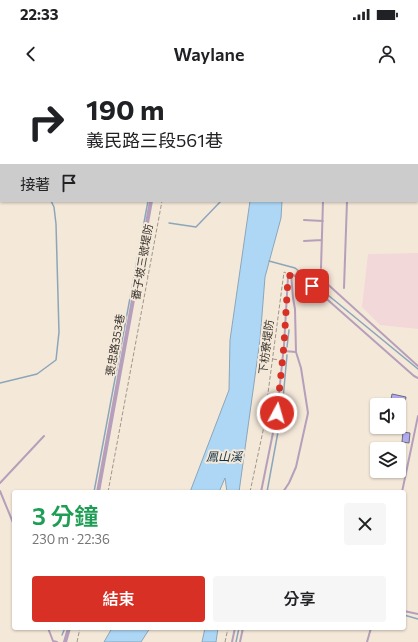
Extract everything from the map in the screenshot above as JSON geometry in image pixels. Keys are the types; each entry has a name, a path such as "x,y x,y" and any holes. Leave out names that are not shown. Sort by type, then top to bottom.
{"street":[{"name":"褒忠路353巷","path":"98,490 151,202"},
{"path":"65,642 68,630"}],"lane":[{"path":"322,268 324,202"},
{"path":"344,288 347,202"},
{"path":"304,220 323,221"},
{"path":"304,240 322,240"},
{"path":"261,490 277,413 284,351 288,278 291,274"},
{"path":"284,490 296,467 308,413 301,368 296,352 295,309 291,274"},
{"path":"291,274 312,286 418,378"},
{"path":"323,280 418,366"},
{"path":"284,351 296,352"},
{"path":"402,490 418,416"},
{"path":"0,484 44,436"},
{"path":"0,492 12,520"},
{"path":"406,611 418,614"},
{"path":"49,630 53,641 57,642"},
{"path":"232,642 235,630"},
{"path":"240,642 243,630"},
{"path":"367,642 370,630"}],"path":[{"name":"番子坡三號堤防","path":"108,490 162,202"},
{"name":"下枋寮堤防","path":"250,490 263,431 284,275"},
{"path":"277,322 286,323"},
{"path":"272,359 283,361"},
{"path":"77,642 80,630"},
{"path":"225,642 228,630"}],"shaded area":[{"path":"418,253 418,329 380,325 362,307 368,254"}],"water":[{"name":"鳳山溪","path":"250,202 282,202 281,218 265,277 260,340 239,490 227,490 225,478 220,490 191,490 229,390 230,340"},
{"path":"111,630 149,630 141,642 104,642"},
{"path":"205,630 218,630 216,642 202,642"}],"building":[{"path":"392,394 406,397 406,398 391,398"},
{"path":"410,433 409,443 402,442 403,434"}],"waterway":[{"path":"0,383 37,374 56,360 59,332 56,224 54,207 52,202"},
{"path":"94,490 148,202"},
{"path":"169,223 196,227 220,202"},
{"path":"269,261 295,268 418,369"},
{"path":"287,347 289,330"},
{"path":"267,490 282,410 287,355"},
{"path":"406,616 418,619"},
{"path":"62,635 64,630"},
{"path":"236,642 239,630"}],"route":[{"path":"277,413 284,345 288,278 291,274 312,286"}]}
